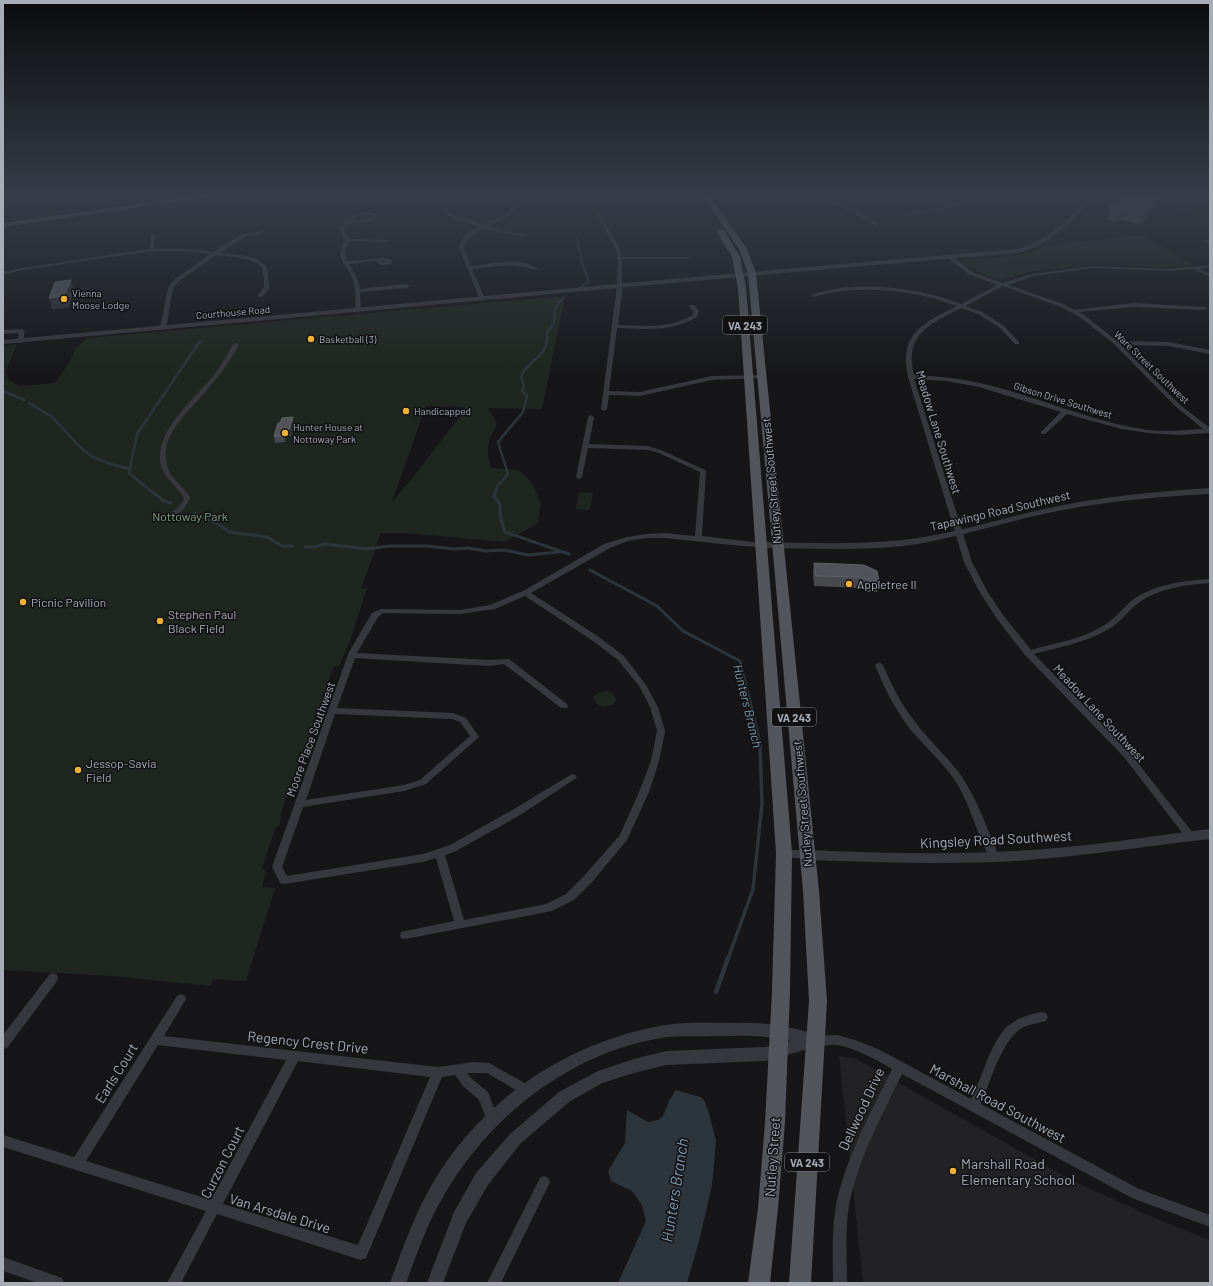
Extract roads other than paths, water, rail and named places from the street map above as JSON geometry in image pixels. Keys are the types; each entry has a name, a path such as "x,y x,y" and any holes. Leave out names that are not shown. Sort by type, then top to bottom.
{"main road":[{"name":"Nutley Street Southwest","path":"735,255 740,274 784,853 778,1041"},
{"name":"Nutley Street Southwest","path":"746,255 752,273 807,855 818,1001 800,1283"},
{"name":"Nutley Street","path":"759,1283 768,1208 778,1041"}],"street":[{"path":"3,274 16,270 118,255"},
{"path":"163,328 171,288 174,283 212,255"},
{"path":"229,255 249,258 263,266 265,269 267,287 260,296"},
{"path":"343,255 345,263 354,278 358,291 358,310"},
{"path":"463,255 482,299"},
{"path":"604,409 619,286 619,255"},
{"name":"Courthouse Road","path":"3,342 464,301 740,274 985,255"},
{"path":"620,258 688,258"},
{"name":"Ware Street Southwest","path":"950,258 972,274 1050,301 1074,311 1090,321 1116,343 1164,393 1210,430"},
{"path":"345,263 376,260"},
{"path":"469,268 515,264 536,269"},
{"name":"Meadow Lane Southwest","path":"1190,836 1128,756 1005,626 978,584 968,562 959,534 911,377 907,359 908,350 916,335 929,322 1014,279 1032,274 1093,267 1169,270 1210,266"},
{"path":"1194,268 1210,276"},
{"path":"358,291 407,286"},
{"path":"814,295 835,290 884,289 920,294 960,306 986,316 1001,325 1011,334 1017,343"},
{"path":"1074,311 1133,305 1204,308"},
{"path":"615,326 654,327 678,324 694,316 696,310 692,306"},
{"path":"3,332 22,331 20,341"},
{"path":"1116,343 1161,344 1210,352"},
{"path":"154,520 177,512 184,506 187,498 184,492 169,476 165,468 163,454 167,438 178,420 217,374 236,344"},
{"path":"606,393 640,394 712,378 761,377"},
{"name":"Gibson Drive Southwest","path":"911,377 949,380 980,385 1065,412 1111,425 1142,431 1185,432 1210,430"},
{"path":"1043,433 1065,412"},
{"path":"579,477 591,417"},
{"path":"585,446 648,448 661,452 703,471 701,520 698,538"},
{"name":"Tapawingo Road Southwest","path":"381,611 460,612 477,610 502,604 526,593 596,552 619,541 636,536 669,534 728,543 761,545 862,546 903,543 959,534 1037,513 1102,500 1144,495 1210,491"},
{"path":"1028,652 1094,635 1116,621 1135,602 1160,589 1182,584 1210,581"},
{"path":"405,935 548,908 570,897 588,879 624,837 644,792 655,761 661,731 654,707 642,685 621,658 596,639 526,593"},
{"name":"Moore Place Southwest","path":"381,611 375,615 352,655 277,867 284,880 423,858 438,852"},
{"path":"352,655 489,663 506,661 564,706"},
{"path":"879,665 900,708 914,727 944,761 969,798 994,857"},
{"path":"299,804 404,788 423,782 475,737 463,720 453,716 332,711"},
{"path":"460,925 438,852 453,848 572,777"},
{"name":"Kingsley Road Southwest","path":"784,853 885,859 994,857 1051,854 1210,834"},
{"path":"5,1038 53,978"},
{"name":"Earls Court","path":"77,1164 181,999"},
{"path":"974,1107 1001,1042 1007,1033 1016,1025 1028,1019 1042,1017"},
{"path":"398,1283 430,1203 452,1169 492,1119 546,1075 584,1055 623,1041 660,1032 741,1029 778,1041 815,1042"},
{"name":"Regency Crest Drive","path":"155,1040 438,1072 474,1067 489,1068 526,1090"},
{"name":"Marshall Road Southwest","path":"815,1042 837,1040 876,1054 1136,1194 1210,1221"},
{"path":"435,1283 460,1218 482,1179 516,1139 564,1097 598,1078 634,1066 666,1058 765,1054 778,1041 815,1042"},
{"name":"Curzon Court","path":"174,1283 215,1208 294,1055"},
{"name":"Dellwood Drive","path":"840,1283 840,1225 845,1193 854,1163 899,1067"},
{"path":"458,1070 467,1082 484,1096 492,1119"},
{"name":"Van Arsdale Drive","path":"3,1141 361,1253 438,1072"},
{"path":"494,1283 544,1182"},
{"path":"3,1264 57,1283"}],"water":[{"path":"676,1090 700,1097 704,1100 716,1141 712,1185 699,1241 687,1283 618,1283 646,1221 642,1205 632,1191 611,1181 608,1171 625,1143 627,1110 648,1122 658,1120 663,1116 669,1101"}],"waterway":[{"name":"Hunters Branch","path":"580,255 589,282 582,286"},
{"name":"Hunters Branch","path":"551,327 554,323 555,308 563,298"},
{"name":"Hunters Branch","path":"495,492 497,487 508,474 498,442 523,412 527,396 522,391 524,387 521,376 525,369 542,353 547,341 547,332 552,326"},
{"path":"130,469 137,434 200,341"},
{"path":"3,391 24,400"},
{"path":"29,403 52,417 80,447 91,456 110,464 130,469"},
{"path":"130,469 129,473 152,492"},
{"path":"151,491 164,501 171,503"},
{"name":"Hunters Branch","path":"496,491 494,496 500,504 500,516 505,532 569,554"},
{"path":"195,513 221,526 229,532 267,537 282,546 292,546"},
{"path":"305,547 315,547 324,544 366,549 390,546 426,546 455,549 468,548 485,551 504,550 528,555 559,552"},
{"name":"Hunters Branch","path":"590,570 657,606 683,631 740,661 749,699"},
{"name":"Hunters Branch","path":"728,959 753,889 762,804 760,745 749,698"},
{"name":"Hunters Branch","path":"716,992 728,958"}],"place":[{"name":"Vienna Moose Lodge","path":"64,299"},
{"name":"Basketball (3)","path":"311,339"},
{"name":"Handicapped","path":"406,411"},
{"name":"Hunter House at Nottoway Park","path":"285,433"},
{"name":"Appletree II","path":"849,584"},
{"name":"Picnic Pavilion","path":"23,602"},
{"name":"Stephen Paul Black Field","path":"160,621"},
{"name":"Jessop-Savia Field","path":"78,770"},
{"name":"Marshall Road Elementary School","path":"953,1171"}],"park label":[{"name":"Nottoway Park","path":"190,516"}]}
